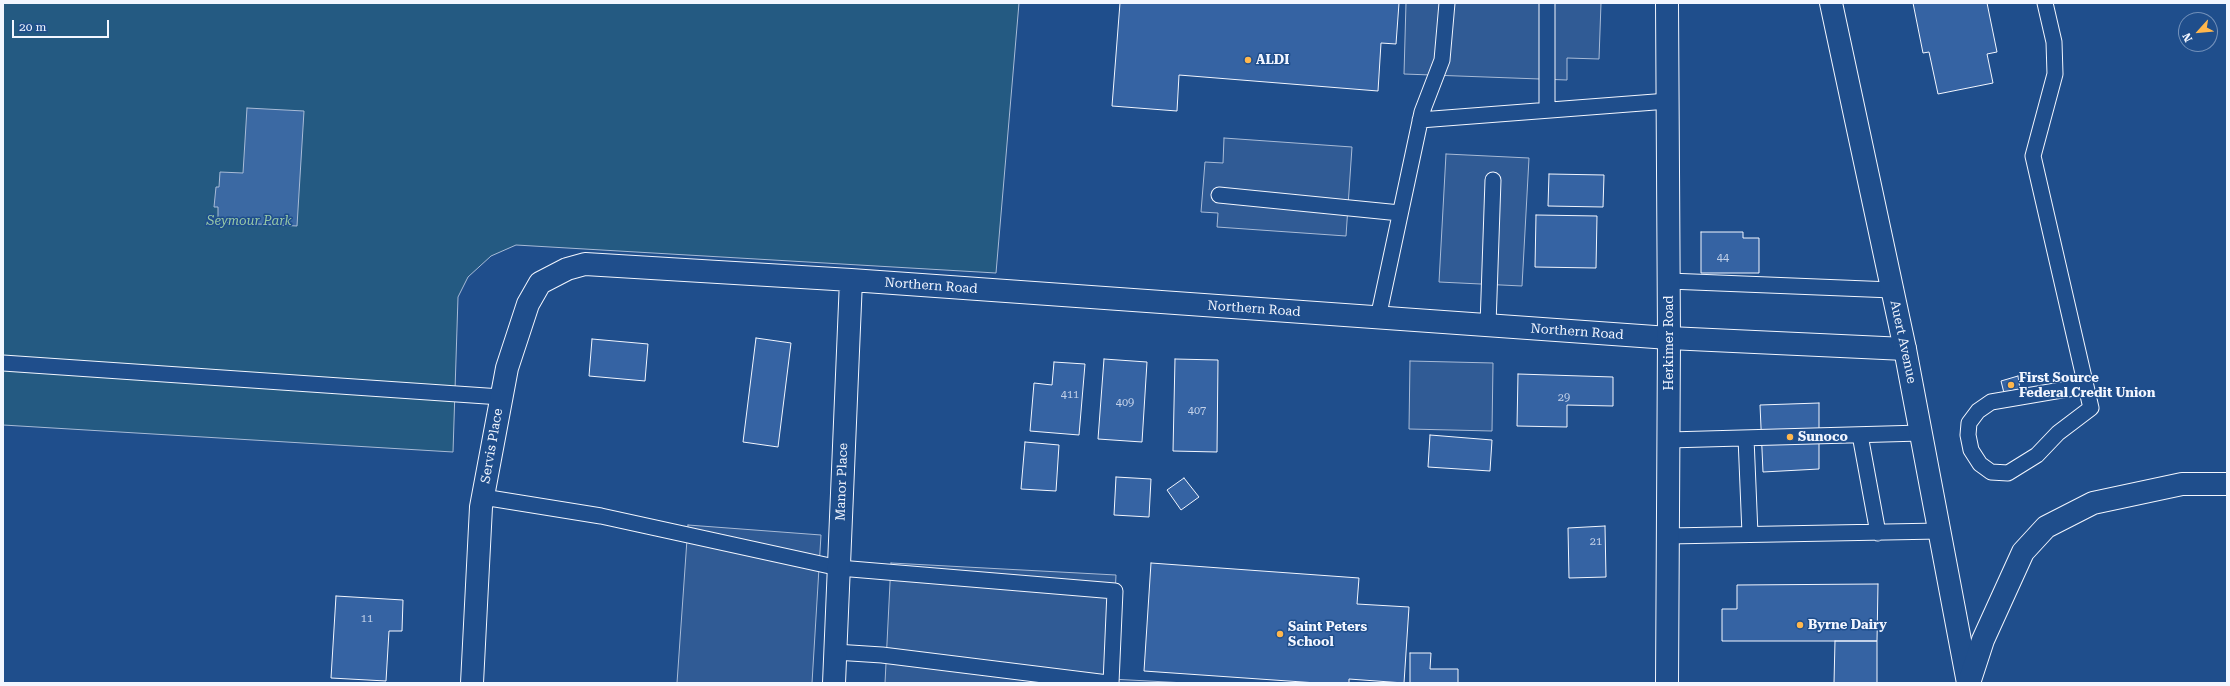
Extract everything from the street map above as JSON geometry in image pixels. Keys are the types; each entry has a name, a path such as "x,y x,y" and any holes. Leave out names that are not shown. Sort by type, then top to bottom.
{"main road":[{"name":"Herkimer Road","path":"1667,3 1669,281 1667,683"},
{"name":"Auert Avenue","path":"1831,3 1905,349 1969,683"},
{"name":"Servis Place","path":"472,683 483,497 507,368 528,304 540,283 567,268 585,264 603,264"},
{"name":"Northern Road","path":"603,264 851,280 1669,338 1905,349"},
{"name":"Manor Place","path":"834,683 851,280"},
{"path":"1969,683 1983,640 2023,552 2046,527 2093,503 2182,484 2227,484"}],"lane":[{"path":"1378,318 1420,120 1442,60 1447,3"},
{"path":"1547,3 1547,110"},
{"path":"2045,3 2054,42 2055,74 2032,156 2091,408 2058,433 2038,456 2008,473 1990,472 1980,464 1971,450 1968,435 1969,423 1978,411 1990,402 2085,386"},
{"path":"1420,120 1668,101"},
{"path":"1488,325 1493,180"},
{"path":"1219,195 1400,213"},
{"path":"1669,281 1892,290"},
{"path":"3,363 501,397"},
{"path":"1669,440 1921,433"},
{"path":"1860,435 1878,532"},
{"path":"1746,438 1750,534"},
{"path":"483,497 601,516 839,568 1114,592 1110,683 882,655 835,652"},
{"path":"1668,536 1940,531"}],"green space":[{"name":"Seymour Park","path":"3,3 1019,3 996,273 516,245 491,256 468,277 458,297 453,452 3,425"}],"shaded area":[{"path":"1406,3 1601,3 1599,59 1567,58 1567,80 1404,74"},
{"path":"247,108 304,111 297,226 218,222 218,207 214,207 216,187 219,187 220,172 243,173"},
{"path":"1224,138 1352,147 1346,236 1217,227 1218,213 1201,212 1205,162 1223,163"},
{"path":"1446,154 1529,158 1522,286 1439,282"},
{"path":"1410,361 1493,363 1492,431 1409,429"},
{"path":"688,525 821,535 812,683 677,683"},
{"path":"891,563 1116,575 1111,679 1186,683 885,683"}],"building":[{"name":"ALDI","path":"1120,3 1399,3 1396,44 1381,43 1378,91 1179,75 1177,111 1112,106"},
{"path":"1913,3 1987,3 1997,52 1987,54 1993,83 1938,94 1929,52 1923,53"},
{"path":"1549,174 1604,175 1603,207 1548,206"},
{"path":"1536,215 1597,216 1596,268 1535,267"},
{"path":"1701,232 1743,232 1743,238 1759,238 1759,273 1701,273"},
{"path":"756,338 791,343 778,447 743,442"},
{"path":"592,339 648,344 645,381 589,376"},
{"path":"1104,359 1147,362 1142,442 1098,439"},
{"path":"1175,359 1218,360 1217,452 1173,451"},
{"path":"1054,362 1085,364 1079,435 1030,431 1034,383 1052,385"},
{"path":"1518,374 1613,377 1613,406 1567,405 1567,427 1517,426"},
{"name":"First Source Federal Credit Union","path":"2018,376 2020,389 2004,393 2001,381"},
{"name":"Sunoco","path":"1819,403 1819,469 1763,472 1760,405"},
{"path":"1430,435 1492,440 1490,471 1428,467"},
{"path":"1025,442 1059,445 1056,491 1021,489"},
{"path":"1116,477 1151,479 1149,517 1114,515"},
{"path":"1184,478 1199,497 1181,510 1167,490"},
{"path":"1605,526 1606,577 1569,578 1568,528"},
{"path":"1151,563 1359,578 1357,604 1409,607 1404,683 1349,679 1349,683 1317,683 1144,671"},
{"name":"Byrne Dairy","path":"1878,584 1877,641 1722,641 1722,609 1737,609 1737,585"},
{"path":"336,596 403,600 402,631 389,631 386,681 331,678"},
{"path":"1835,641 1877,641 1877,683 1834,683"},
{"path":"1410,653 1431,653 1430,669 1458,669 1458,683 1410,683"}],"place":[{"name":"ALDI","path":"1248,60"},
{"name":"First Source Federal Credit Union","path":"2011,385"},
{"name":"Sunoco","path":"1790,437"},
{"name":"Byrne Dairy","path":"1800,625"},
{"name":"Saint Peters School","path":"1280,634"}]}
